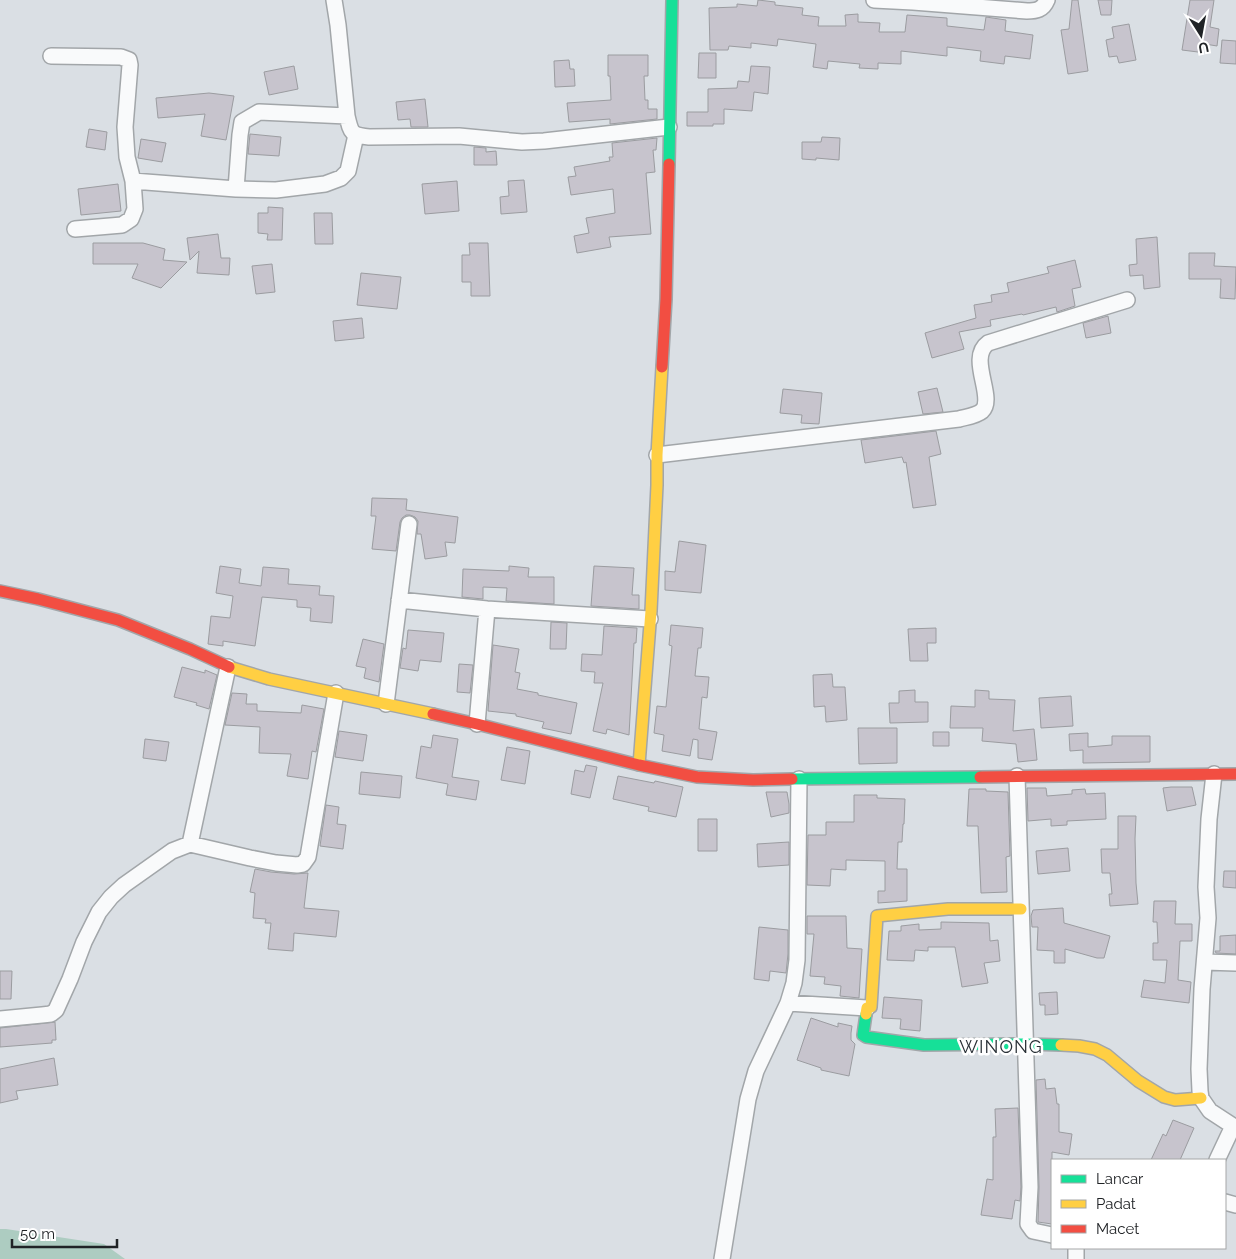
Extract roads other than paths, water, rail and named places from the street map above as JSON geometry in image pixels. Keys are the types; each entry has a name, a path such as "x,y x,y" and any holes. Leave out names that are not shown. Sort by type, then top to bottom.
{"street":[{"path":"334,0 347,116 350,129 356,135 368,137 459,136 522,142 669,127"},
{"path":"639,765 650,619 666,299 672,0"},
{"path":"874,0 1027,11 1040,10 1047,0"},
{"path":"50,56 121,57 129,60 130,65 130,83 124,127 127,157 133,181 135,209 131,218 122,225 75,229"},
{"path":"236,189 242,122 258,112 347,116"},
{"path":"133,181 236,189 276,190 325,184 341,178 348,170 356,135"},
{"path":"658,455 959,419 977,414 982,411 986,400 980,356 982,347 988,343 1127,300"},
{"path":"386,704 409,524"},
{"path":"0,591 118,620 190,649 228,667 269,679 477,724 668,772 704,778 753,780 1236,774"},
{"path":"399,600 650,619"},
{"path":"477,724 487,608"},
{"path":"190,844 228,667"},
{"path":"0,1019 51,1014 56,1010 84,942 99,912 111,897 124,886 172,851 190,844 276,863 297,865 306,861 336,693"},
{"path":"1214,774 1209,819 1206,887 1208,918 1202,989 1199,1069 1201,1098 1210,1111 1235,1127 1218,1159"},
{"path":"1017,776 1030,1187 1028,1224 1033,1231 1051,1234"},
{"path":"722,1259 748,1099 756,1071 788,1003 794,983 799,779"},
{"path":"788,1003 871,1007 871,916 948,909 1021,909"},
{"path":"1205,962 1236,963"},
{"path":"867,1008 863,1035 866,1037 924,1045 1026,1044 1079,1046 1095,1049 1107,1055 1138,1081 1164,1097 1175,1100 1201,1098"}],"district":[{"name":"WINONG","path":"1001,1047"}]}
